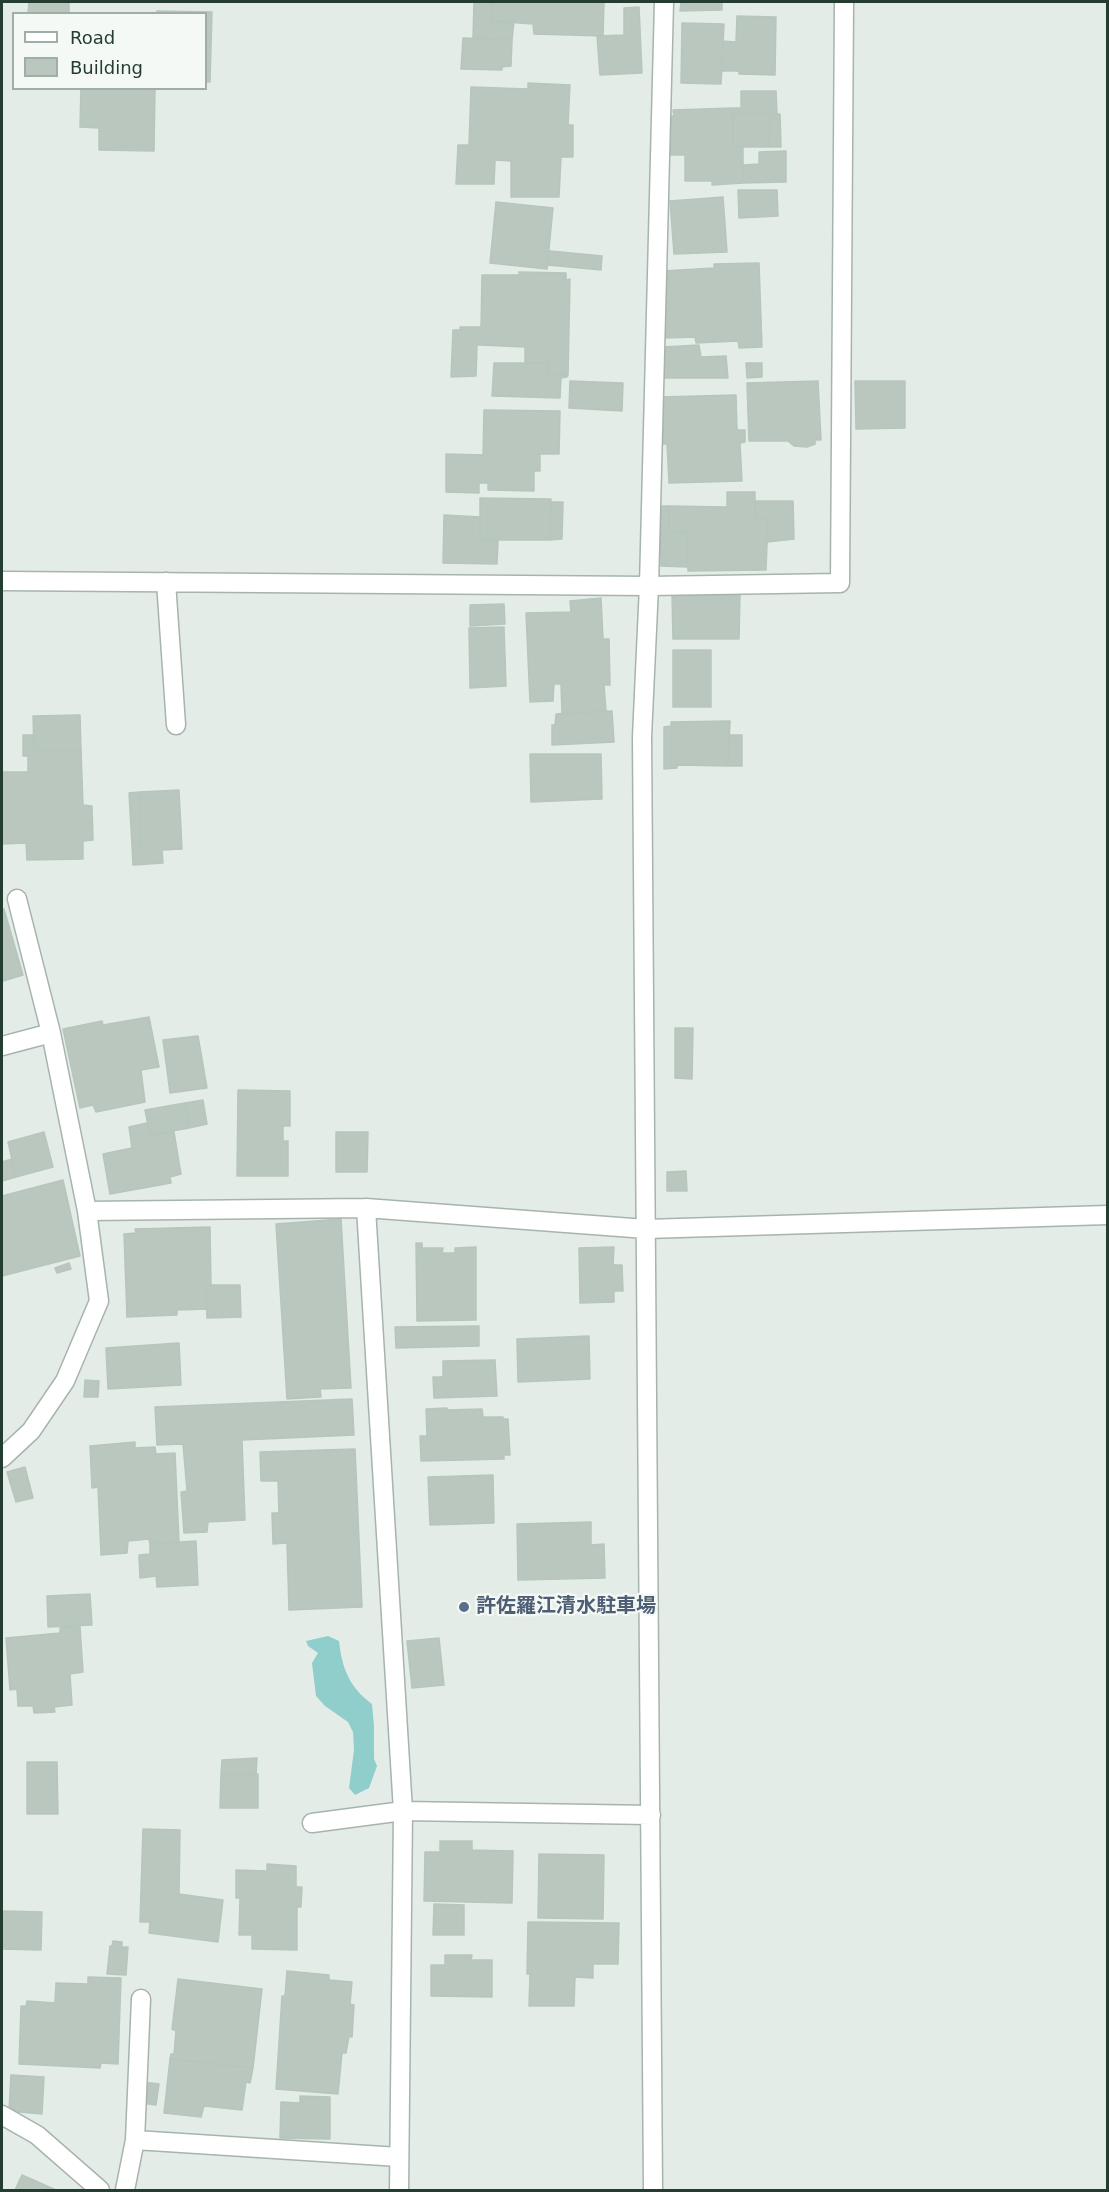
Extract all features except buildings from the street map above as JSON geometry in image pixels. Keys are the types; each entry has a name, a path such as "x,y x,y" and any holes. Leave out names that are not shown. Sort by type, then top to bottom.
{"street":[{"path":"653,2190 642,737 649,586 664,2"},
{"path":"2,581 649,586 840,583 844,2"},
{"path":"166,582 176,725"},
{"path":"2,1458 31,1431 65,1381 99,1301 87,1211 51,1033 17,898"},
{"path":"2,1046 51,1033"},
{"path":"366,1208 403,1811 399,2190"},
{"path":"87,1211 366,1208 646,1229 1107,1215"},
{"path":"312,1823 403,1811 651,1815"},
{"path":"125,2190 135,2140 141,1999"},
{"path":"2,2115 37,2135 100,2190"},
{"path":"135,2140 399,2157"}],"water":[{"path":"328,1636 339,1641 342,1660 352,1684 372,1704 374,1759 377,1766 369,1788 355,1795 349,1788 354,1750 353,1732 348,1722 325,1706 316,1696 312,1663 318,1653 308,1646 306,1641"}],"place":[{"name":"許佐羅江清水駐車場","path":"464,1607"}]}
